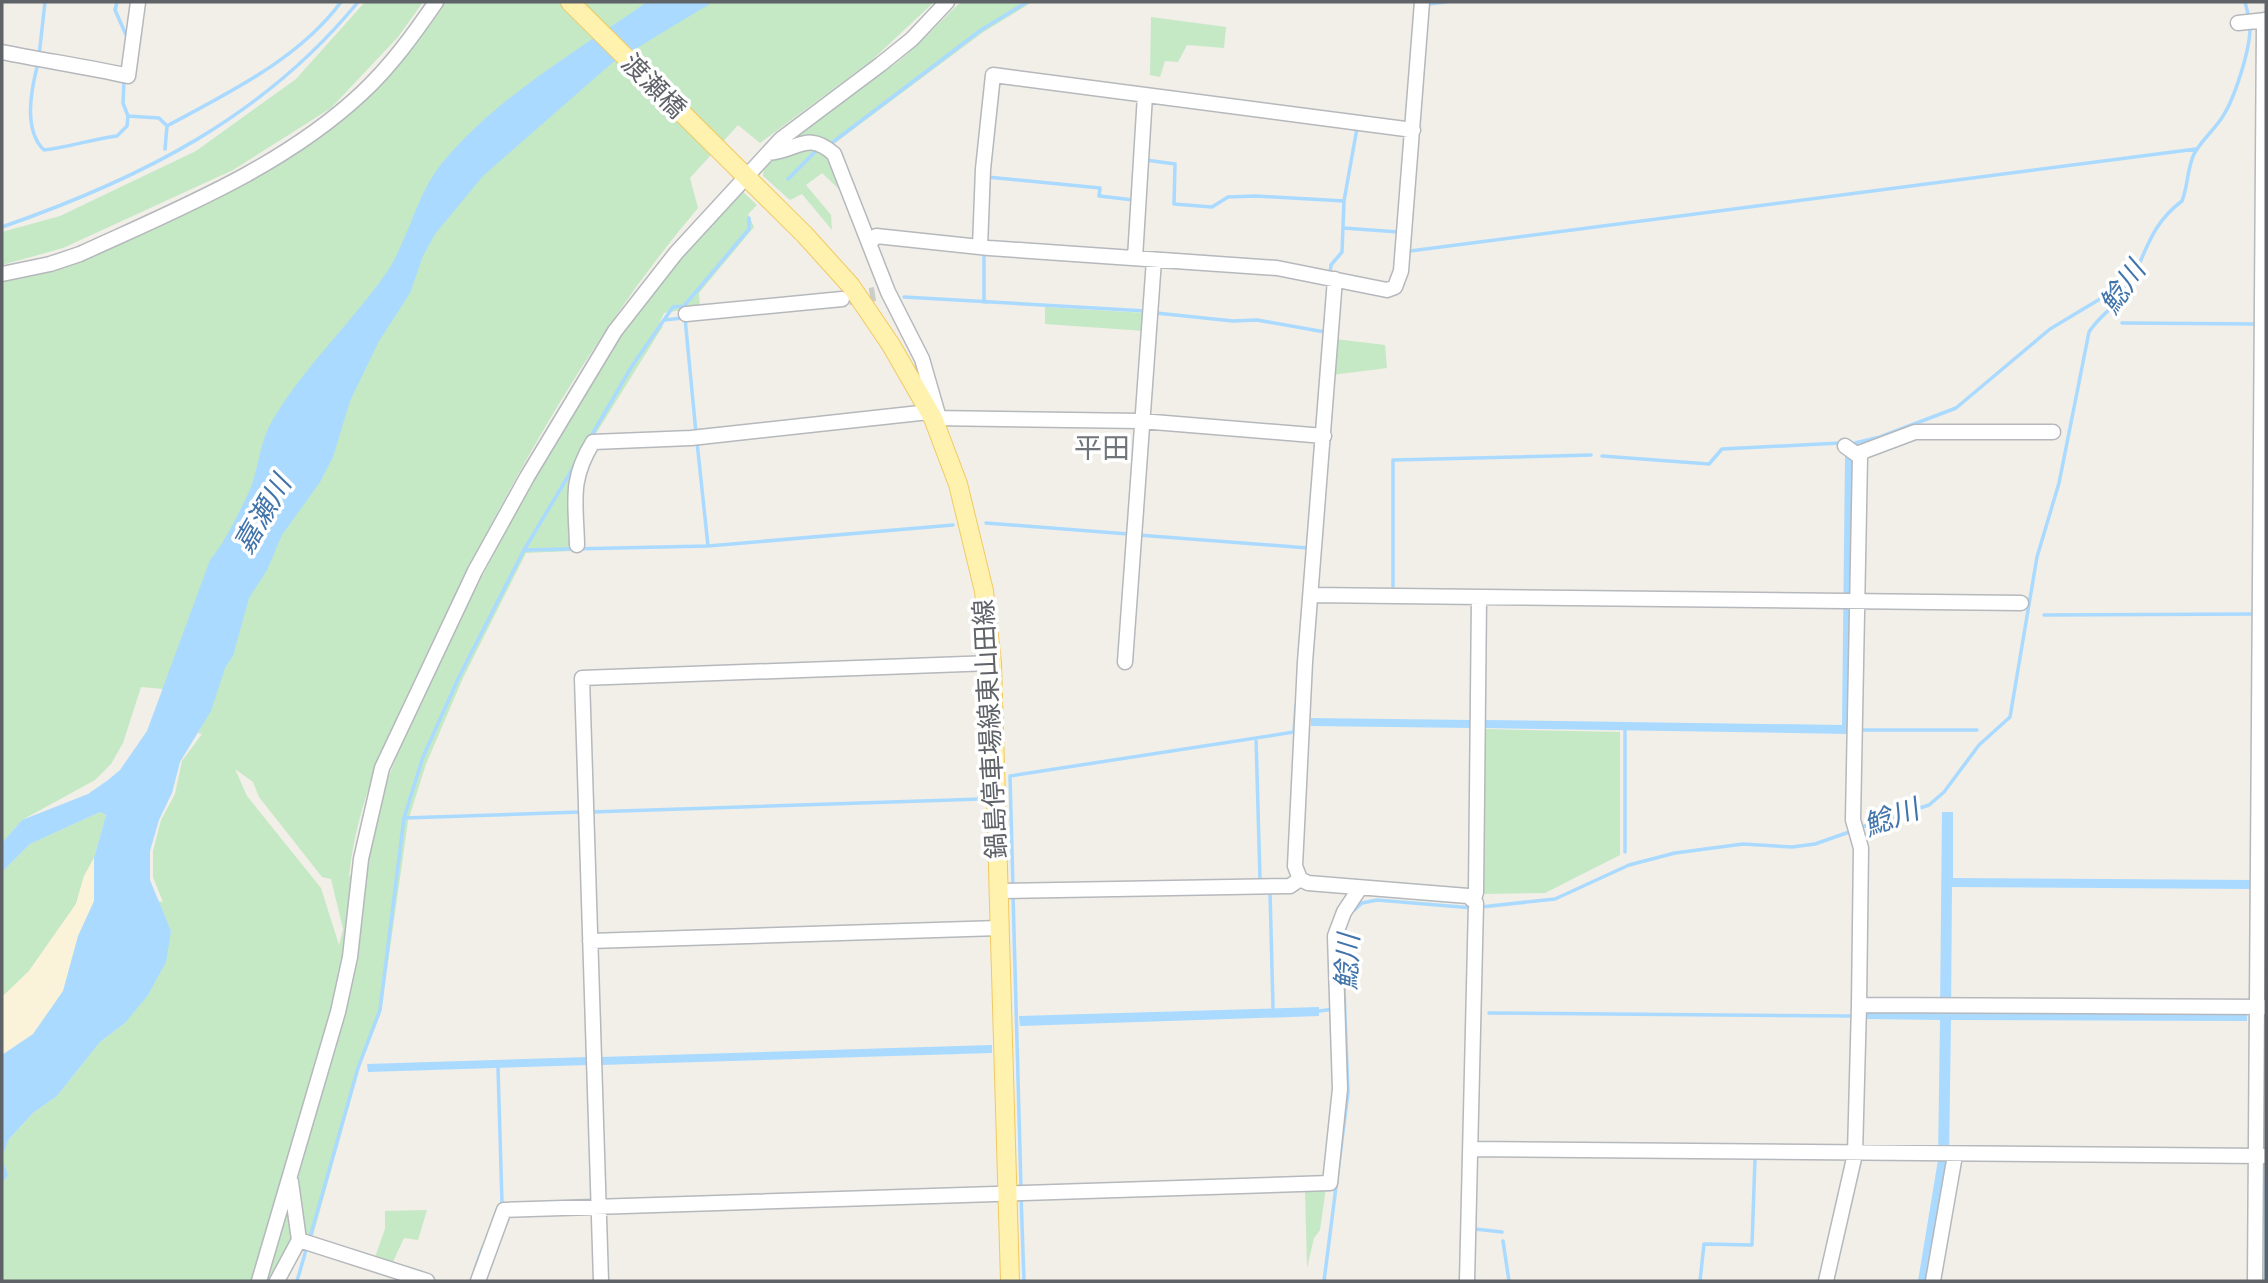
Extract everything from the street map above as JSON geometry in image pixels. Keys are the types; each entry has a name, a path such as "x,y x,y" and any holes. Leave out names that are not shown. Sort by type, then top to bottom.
{"main road":[{"name":"渡瀬橋","path":"570,2 742,172"},
{"name":"鍋島停車場線東山田線","path":"742,172 851,286 891,345 934,416 974,539 984,591 992,663 1008,891 999,929 1017,1194 1010,1281"}],"street":[{"path":"2,52 56,64 69,62 125,76 138,2"},
{"path":"2,274 50,264 80,254 274,158 332,119 365,91 395,58 436,2"},
{"path":"259,1281 347,971 369,817 382,768 475,571 527,477 615,331 742,172 912,39 947,2"},
{"path":"871,242 876,236 980,247 1277,268 1387,290 1398,282 1407,129 1422,2"},
{"path":"2238,23 2265,20 2262,324 2264,472 2260,615 2263,760 2262,1156 2255,1281"},
{"path":"980,247 983,169 993,75 1407,129"},
{"path":"1135,258 1145,95"},
{"path":"766,153 778,152 797,143 816,142 834,154 871,242 882,293 922,359 934,416"},
{"path":"1125,662 1154,260"},
{"path":"1330,278 1324,436 1294,866 1300,879 1308,883 1475,901"},
{"path":"686,314 842,299"},
{"path":"577,545 575,484 579,465 593,442 691,438 934,416 1141,421 1324,436"},
{"path":"1826,1281 1855,1154 1859,841 1853,823 1858,601 1852,450 1915,432 2053,432"},
{"path":"1311,595 2021,603"},
{"path":"1467,1281 1476,918 1479,597"},
{"path":"601,1281 583,678 992,663"},
{"path":"1008,891 1290,886 1300,879"},
{"path":"478,1281 504,1210 1329,1183 1340,1089 1335,936 1344,912 1360,888"},
{"path":"590,941 999,929"},
{"path":"1859,1004 2262,1007"},
{"path":"1471,1149 2262,1156"},
{"path":"1933,1281 1954,1155"},
{"path":"277,1281 299,1240 290,1177"},
{"path":"299,1240 427,1281"}],"green space":[{"path":"365,2 423,2 398,37 331,108 233,170 63,248 2,265 2,232 60,216 196,151 296,79"},
{"path":"443,2 934,2 871,61 760,143 738,125 690,178 698,208 620,309 585,362 519,472 460,586 380,757 360,816 349,877 371,844 385,786 416,707 531,480 613,345 679,259 742,191 757,205 748,214 754,227 699,293 700,307 664,313 660,322 663,326 572,472 572,551 526,553 463,678 426,764 408,821 381,1012 362,1059 312,1239 294,1255 286,1281 2,1281 2,1184 8,1175 2,1158 9,1139 33,1113 57,1096 100,1042 125,1023 171,931 158,901 163,902 153,877 153,851 161,820 175,794 182,761 202,734 198,733 213,705 163,689 141,687 123,743 111,764 95,780 22,820 2,843 2,278 176,217 290,157 357,104 400,61","holes":["235,769 253,782 259,797 322,877 331,879 343,929 339,945 321,888 247,796"]},
{"path":"961,2 1032,2 982,33 835,143 826,156 842,192 822,173 806,185 831,215 832,230 802,194 790,200 763,176 768,162 799,130 899,61"},
{"path":"1151,17 1226,27 1224,48 1187,45 1178,62 1165,61 1160,77 1150,75"},
{"path":"1045,307 1145,313 1145,331 1045,324"},
{"path":"1335,339 1385,345 1387,368 1332,375"},
{"path":"1483,729 1620,732 1620,855 1545,893 1482,894"},
{"path":"100,812 106,815 94,858 84,876 76,904 29,971 2,997 2,872 30,844"},
{"path":"1326,1187 1320,1230 1314,1238 1307,1268 1305,1189"},
{"path":"427,1210 418,1240 404,1238 391,1266 374,1260 385,1229 385,1211"}],"sand":[{"path":"94,858 95,901 78,936 63,991 33,1034 2,1055 2,997 29,971 76,904 84,876"}],"water":[{"name":"嘉瀬川","path":"647,2 713,2 612,63 483,176 435,234 423,256 410,293 379,341 350,401 333,457 320,482 282,535 267,570 249,598 233,656 225,668 211,711 180,762 172,793 159,820 150,851 150,880 171,931 166,962 148,995 125,1023 100,1042 57,1096 33,1113 9,1139 2,1158 2,1055 33,1034 63,991 78,936 94,901 94,858 106,815 100,812 30,844 2,872 2,843 22,820 88,794 108,780 120,770 147,731 210,560 230,530 251,487 267,430 297,384 382,279 399,250 425,190 443,162 465,138 513,95"},
{"path":"1845,456 1854,457 1850,734 1484,728 1484,720 1842,725"},
{"path":"1311,718 1472,720 1472,728 1311,726"},
{"path":"1942,812 1953,812 1953,878 2252,880 2252,889 1952,887 1951,1012 2247,1012 2247,1021 1951,1020 1949,1160 1926,1281 1918,1281 1938,1160 1940,1020 1865,1019 1865,1011 1940,1011"},
{"path":"1319,1007 1319,1016 1020,1026 1019,1016"},
{"path":"2266,1012 2266,1281 2263,1281"},
{"path":"992,1045 992,1053 600,1065 600,1057"},
{"path":"587,1057 588,1065 368,1072 367,1064"},
{"path":"2,1158 8,1175 2,1184"}],"waterway":[{"path":"39,56 45,2"},
{"path":"117,2 115,10 127,37"},
{"path":"167,126 284,58 305,41 341,2"},
{"path":"2,227 103,188 196,140 282,79 321,43 358,2"},
{"path":"833,142 981,30 1027,2"},
{"path":"1428,4 1446,2"},
{"name":"鯰川","path":"2245,2 2249,18"},
{"name":"鯰川","path":"1859,828 1929,805 1944,792 1979,745 2010,717 2037,557 2059,483 2089,332 2125,292 2154,232 2170,211 2182,201 2194,154 2221,119 2236,87 2248,47 2250,25"},
{"path":"38,63 31,97 31,121 37,142 44,150 117,136 127,126 128,116"},
{"path":"124,80 123,103 128,116 159,118 167,126 165,149"},
{"path":"1330,274 1331,265 1342,252 1344,201 1357,128"},
{"path":"1410,251 2196,149"},
{"path":"788,179 815,152"},
{"path":"1146,160 1175,164 1174,204 1212,207 1228,197 1256,196 1344,201"},
{"path":"987,177 1100,188 1099,196 1134,200"},
{"path":"590,438 632,366 673,307 684,306 749,229 749,218"},
{"path":"1343,228 1399,232"},
{"path":"984,253 984,302"},
{"path":"1855,443 1880,437 1956,408 2050,329 2110,293 2126,288"},
{"path":"904,297 1146,311"},
{"path":"1156,313 1233,321 1257,320 1325,332"},
{"path":"664,320 683,318"},
{"path":"685,318 696,433"},
{"path":"2122,323 2257,324"},
{"path":"697,442 708,546"},
{"path":"1602,456 1709,464 1722,449 1840,443"},
{"path":"1393,587 1393,460 1591,455"},
{"path":"311,1234 358,1068 380,1010 404,818 423,757 459,677 524,550 576,463"},
{"path":"986,523 1128,534"},
{"path":"524,550 708,546 953,525"},
{"path":"1138,535 1308,548"},
{"path":"2044,615 2257,614"},
{"path":"1013,887 1010,776 1294,732 1296,705"},
{"path":"1625,730 1625,852"},
{"path":"1862,730 1977,730"},
{"path":"1256,738 1260,880"},
{"path":"591,812 982,799"},
{"path":"404,818 580,812"},
{"name":"鯰川","path":"1481,907 1555,899 1629,865 1675,853 1743,844 1792,847 1815,844 1852,831"},
{"path":"1270,891 1273,1008"},
{"path":"1013,895 1021,1188"},
{"name":"鯰川","path":"1352,912 1362,903 1377,900 1473,908"},
{"name":"鯰川","path":"1342,945 1345,928"},
{"name":"鯰川","path":"1324,1281 1348,1093 1343,963"},
{"path":"1319,1011 1334,1009"},
{"path":"1489,1013 1851,1016"},
{"path":"498,1068 502,1203"},
{"path":"1700,1281 1704,1244 1752,1245 1755,1158"},
{"path":"1021,1196 1024,1281"},
{"path":"1475,1229 1502,1232"},
{"path":"1503,1241 1509,1281"},
{"path":"475,1269 483,1247"},
{"path":"297,1281 306,1250"}],"tunnel":[{"path":"849,298 875,294"}],"district":[{"name":"平田","path":"1102,448"}]}
